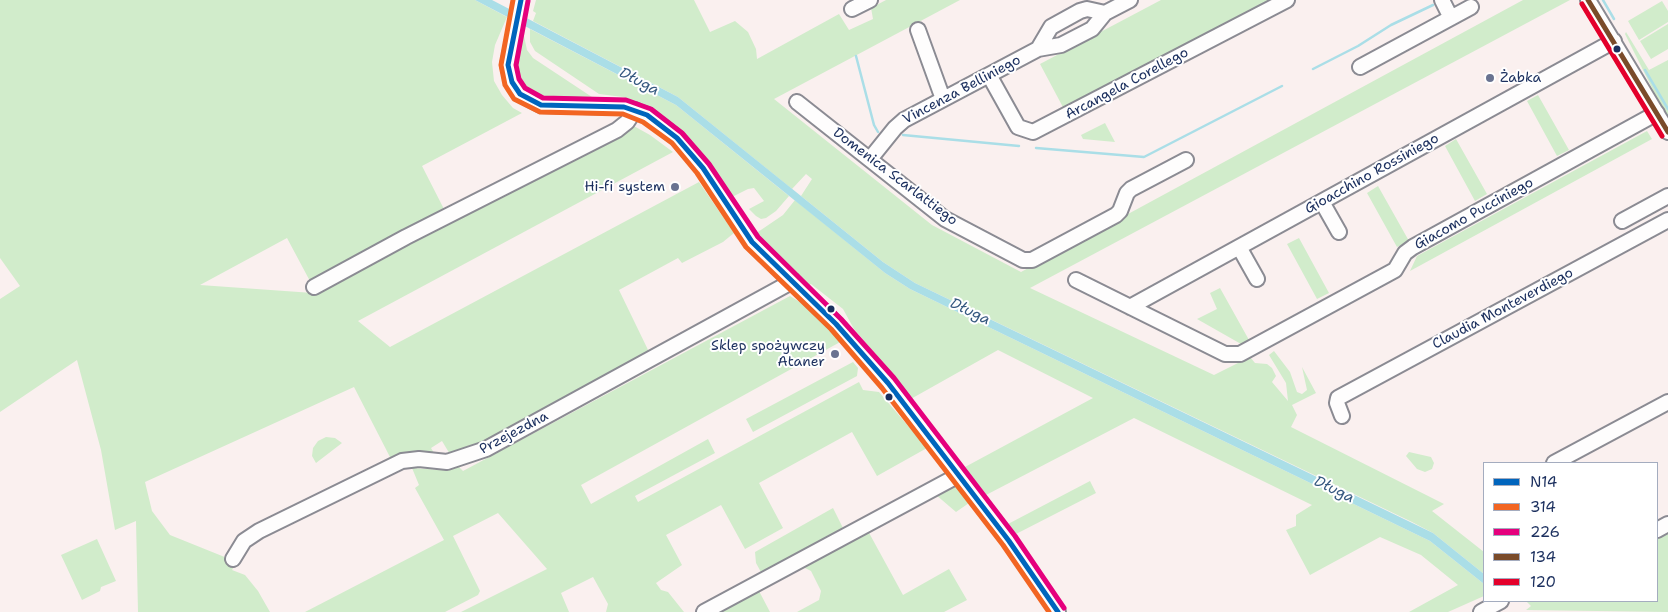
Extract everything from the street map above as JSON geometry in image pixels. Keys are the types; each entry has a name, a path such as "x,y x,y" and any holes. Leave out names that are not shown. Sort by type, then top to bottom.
{"street":[{"path":"852,9 870,0"},
{"name":"Vincenza Belliniego","path":"870,159 899,123 1038,49 1061,45 1092,29 1105,13 1130,0"},
{"name":"Arcangela Corellego","path":"989,75 1016,125 1021,130 1033,132 1287,0"},
{"path":"1442,0 1452,18"},
{"path":"1588,0 1668,132"},
{"path":"520,3 508,65 509,74 516,88 526,98 541,105 614,106 635,110 659,123 688,149 704,168 752,242 861,351 959,474 1020,556 1058,612"},
{"path":"1360,67 1471,7"},
{"path":"1038,49 1051,27 1080,11 1088,10 1105,13"},
{"path":"918,30 944,99"},
{"name":"Gioacchino Rossiniego","path":"1130,307 1614,41"},
{"name":"Domenica Scarlattiego","path":"798,102 945,219 1023,260 1032,260 1116,215 1131,189 1186,160"},
{"path":"314,287 381,250 617,130 627,122 635,110"},
{"name":"Giacomo Pucciniego","path":"1130,307 1225,354 1232,355 1247,352 1395,270 1405,254 1413,247 1657,113"},
{"path":"1622,221 1668,196"},
{"path":"1322,202 1339,232"},
{"name":"Claudia Monteverdiego","path":"1342,416 1337,404 1338,398 1668,220"},
{"path":"1239,247 1257,278"},
{"path":"1076,280 1130,307"},
{"name":"Przejezdna","path":"233,559 244,541 259,530 402,461 419,459 447,462 486,450 792,281"},
{"path":"1556,462 1668,402"},
{"path":"704,612 959,474"},
{"path":"1481,612 1498,602"}],"green space":[{"path":"0,0 475,0 507,17 495,45 492,62 494,81 502,95 513,108 522,113 422,166 446,213 311,283 287,238 200,285 313,293 632,125 650,135 673,152 358,321 390,347 699,182 734,233 723,242 682,263 678,258 619,290 650,354 475,448 470,445 451,456 442,441 431,448 434,453 407,453 391,459 354,387 145,482 152,511 170,535 237,562 232,570 245,575 258,591 270,612 138,612 136,521 115,530 101,450 77,360 0,412 0,299 20,286 0,258"},
{"path":"536,0 694,0 710,32 735,21 748,32 756,49 757,59 839,14 849,30 873,19 871,8 886,0 960,0 774,99 932,225 1021,272 1523,0 1570,0 1030,288 1214,375 1250,357 1255,363 1267,364 1272,368 1276,376 1272,382 1288,401 1286,383 1269,355 1274,351 1290,372 1297,392 1302,394 1307,390 1302,367 1316,393 1292,405 1297,415 1291,427 1444,504 1432,511 1483,551 1483,573 1433,533 1412,522 915,283 883,262 801,196 812,179 806,174 792,189 678,97 533,21 536,13 533,11"},
{"path":"1161,0 1276,0 1065,111 1040,64"},
{"path":"1662,1 1668,11 1668,22 1639,40 1628,21"},
{"path":"1668,24 1668,49 1651,59 1640,41"},
{"path":"530,29 676,105 789,196 776,211 766,218 761,219 756,216 749,209 764,201 754,188 730,198 695,146 663,116 623,97 599,94 535,51 530,42"},
{"path":"1626,32 1649,70 1668,60 1668,124 1655,102 1658,100 1625,34"},
{"path":"521,35 524,36 527,50 533,58 595,99 548,100 526,90 519,79 516,68"},
{"path":"1538,95 1569,150 1557,156 1527,101"},
{"path":"1105,123 1115,142 1083,139 1081,135"},
{"path":"1647,131 1652,139 1410,271 1417,256"},
{"path":"1456,139 1487,194 1475,201 1445,146"},
{"path":"1378,186 1409,241 1397,247 1367,193"},
{"path":"795,200 885,273 910,289 1430,541 1483,583 1483,596 1448,612 1409,612 1458,585 1421,555 1380,537 1310,575 1286,530 1296,526 1296,515 1312,505 1134,418 986,495 965,467 1093,398 998,350 909,400 875,357 877,356 854,329 843,309 811,284 807,286 755,234 783,215"},
{"path":"1299,238 1329,293 1317,299 1287,244"},
{"path":"1220,288 1249,340 1241,344 1197,319 1217,309 1210,293"},
{"path":"790,296 811,309 842,341 581,485 591,504 708,439 715,453 635,496 638,502 859,382 863,390 879,392 927,448 877,476 852,432 759,483 783,528 745,549 721,505 666,535 682,565 656,583 661,590 668,592 684,612 606,612 608,604 593,577 561,593 569,612 461,612 547,569 498,513 453,536 480,591 478,595 445,612 305,612 444,540 415,488 419,485 412,468 442,470 459,467 463,471"},
{"path":"853,362 858,368 857,376 753,432 746,419"},
{"path":"326,437 335,438 342,443 316,463 312,456 313,448 318,441"},
{"path":"1409,452 1431,457 1434,463 1432,469 1425,472 1417,469 1406,456"},
{"path":"1090,481 1096,493 1016,534 1008,524"},
{"path":"955,484 969,503 956,512 935,494"},
{"path":"833,508 844,530 762,574 756,563 755,552"},
{"path":"1668,530 1668,612 1526,610 1531,606 1527,602 1658,602 1658,535"},
{"path":"868,531 903,595 949,569 967,600 944,612 797,612 819,600 821,591 811,571 803,567"},
{"path":"97,539 116,581 101,587 100,591 82,600 61,555"},
{"path":"759,591 770,612 722,612"}],"water":[{"name":"Długa","path":"475,0 492,0 678,97 883,262 915,283 1433,533 1483,573 1483,583 1430,541 910,289 885,273 676,105"}],"waterway":[{"path":"1603,0 1614,19"},
{"path":"1313,69 1358,46 1391,25 1433,5"},
{"path":"856,56 874,125 878,132"},
{"path":"1645,70 1668,109"},
{"path":"1036,148 1144,157 1282,86"},
{"path":"903,135 1019,146"}],"transit line":[{"name":"314","path":"513,0 501,65 505,85 514,99 540,112 623,114 643,122 672,143 697,173 746,247 831,329 882,388 1003,545 1049,612"},
{"name":"N14","path":"521,0 508,65 512,82 520,94 541,105 624,107 647,115 677,138 703,168 752,242 836,324 888,383 1009,541 1058,612"},
{"name":"134","path":"1588,0 1668,132"},
{"name":"226","path":"528,1 516,65 519,79 525,88 543,98 626,100 651,109 682,133 709,164 758,237 841,319 894,378 1015,536 1064,608"},
{"name":"120","path":"1582,4 1662,136"}],"place":[{"name":"Żabka","path":"1490,78"},
{"name":"Hi-fi system","path":"675,187"},
{"name":"Sklep spożywczy Ataner","path":"835,354"}]}
